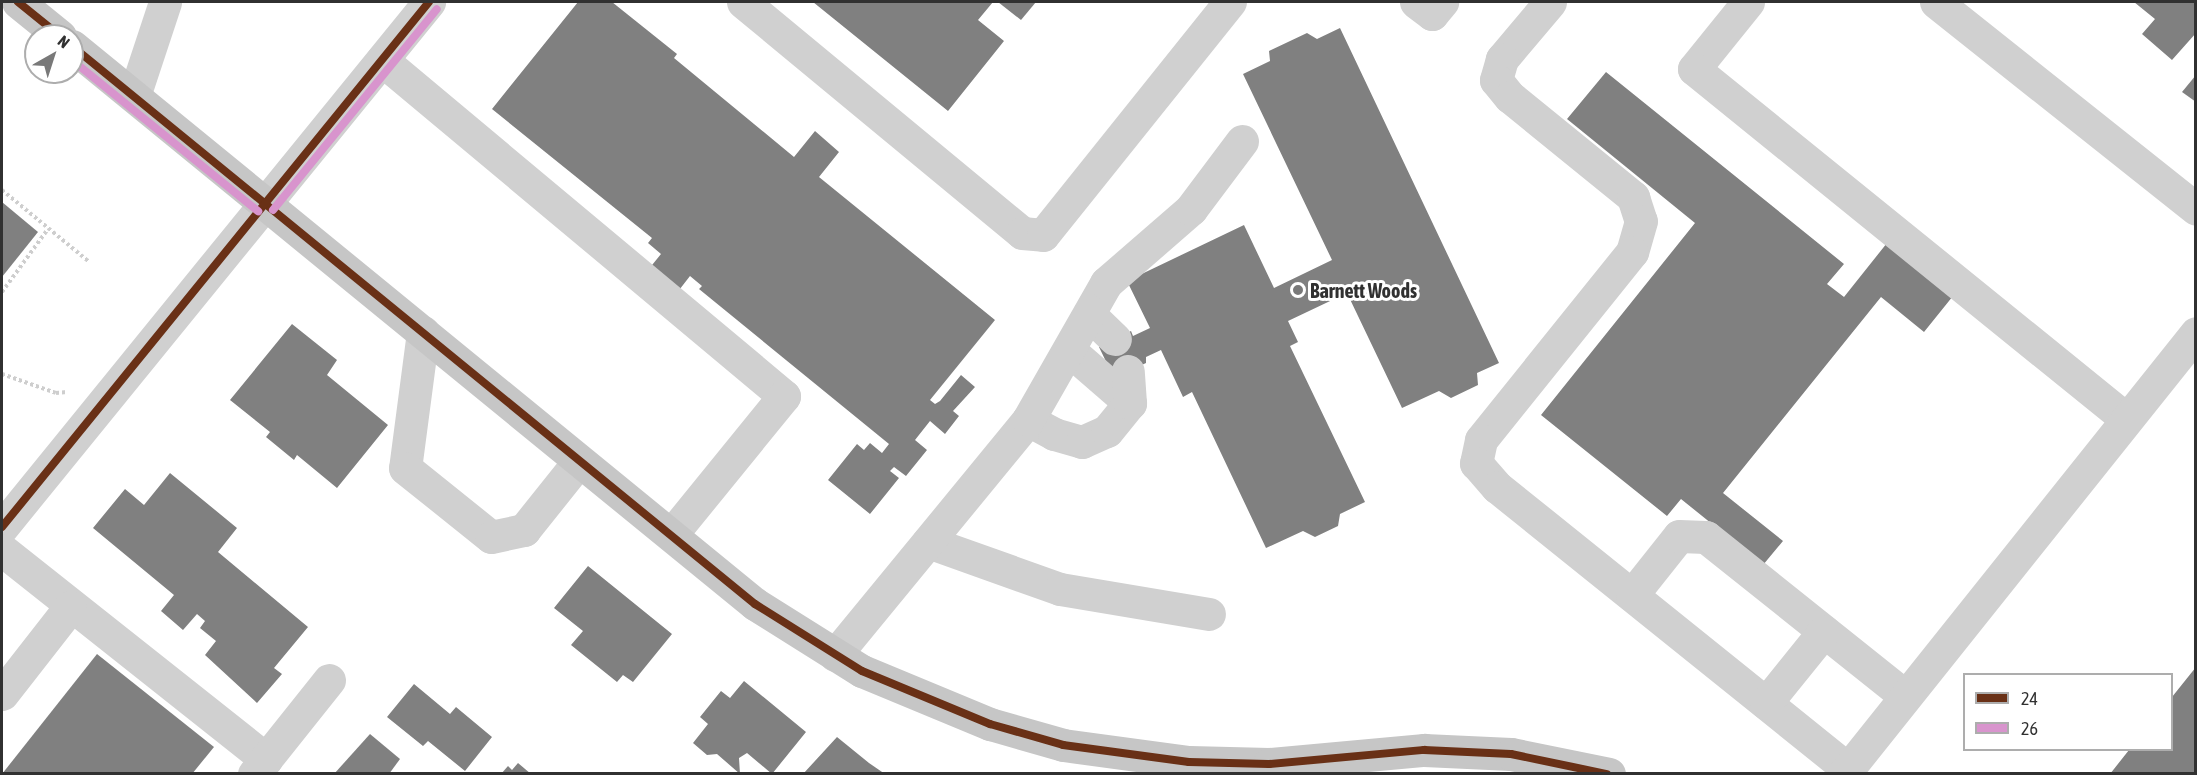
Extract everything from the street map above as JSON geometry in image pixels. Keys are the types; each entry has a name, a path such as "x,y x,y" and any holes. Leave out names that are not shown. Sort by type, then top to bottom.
{"main road":[{"path":"18,2 45,24"},
{"path":"84,56 755,604 834,655 931,701 990,724 1063,745 1190,762 1257,764 1424,750 1511,754 1609,774"}],"street":[{"path":"134,96 165,2"},
{"path":"2,527 429,2"},
{"path":"743,2 1022,233 1043,235 1230,2"},
{"path":"1416,2 1432,14 1442,2"},
{"path":"1550,2 1502,59 1496,80 1510,97 1633,197 1641,221 1632,252 1480,440 1476,463 1497,487 1766,703 1846,771 2125,418 2196,333"},
{"path":"1748,2 1694,69 2125,418"},
{"path":"1936,2 2196,209"},
{"path":"382,60 784,396 671,535"},
{"path":"834,655 1028,420 1106,283 1191,209 1242,141"},
{"path":"1089,314 1115,339"},
{"path":"423,332 405,468 491,537 524,530 579,461"},
{"path":"1028,420 1054,434 1082,442 1107,431 1129,387 1069,350"},
{"path":"1632,595 1679,536 1706,537 1905,696"},
{"path":"928,542 1060,589 1209,614"},
{"path":"2,550 260,766 329,680"},
{"path":"2,694 70,607"},
{"path":"1766,703 1824,631"}],"path":[{"path":"2,190 88,261"},
{"path":"2,292 48,229"},
{"path":"2,374 56,393 67,392"}],"building":[{"path":"578,2 612,2 677,54 674,58 794,157 815,131 839,152 819,177 995,320 930,400 935,404 940,401 961,375 975,387 953,411 959,416 945,434 930,421 915,440 927,450 906,476 894,467 890,471 899,478 870,514 828,480 857,444 864,450 870,443 882,453 889,444 699,289 702,286 690,276 676,294 648,270 661,254 648,243 652,238 492,109"},
{"path":"813,2 993,2 978,20 1004,41 948,111"},
{"path":"998,2 1036,2 1021,20"},
{"path":"2134,2 2196,2 2196,33 2172,60 2142,34 2155,19"},
{"name":"Barnett Woods","path":"1340,28 1499,363 1477,373 1478,385 1451,398 1439,391 1402,408 1347,293 1288,321 1298,342 1290,346 1365,502 1340,514 1338,526 1315,537 1303,531 1266,548 1192,392 1183,397 1161,350 1146,357 1146,363 1114,378 1099,347 1131,331 1133,336 1150,328 1127,281 1244,225 1274,288 1332,260 1243,74 1270,61 1269,51 1307,33 1317,39"},
{"path":"1606,72 1844,264 1827,284 1844,297 1887,243 1953,296 1924,332 1881,297 1723,493 1783,541 1763,565 1681,499 1667,516 1541,415 1695,223 1567,119"},
{"path":"2196,75 2196,102 2182,92"},
{"path":"2,202 38,232 2,277"},
{"path":"292,324 337,360 327,375 388,425 337,488 297,455 294,460 266,437 270,432 230,400"},
{"path":"170,473 237,528 218,552 308,627 274,668 282,674 257,703 205,655 216,641 200,628 205,621 197,614 183,630 161,611 174,595 93,528 125,489 144,505"},
{"path":"588,566 672,634 633,682 623,675 617,682 571,645 583,631 554,608"},
{"path":"97,654 214,747 192,774 2,774"},
{"path":"2196,667 2196,774 2110,774 2128,751 2173,751 2173,696"},
{"path":"744,681 806,732 772,774 747,753 739,758 740,774 717,754 707,755 693,743 708,724 700,717 721,691 730,698"},
{"path":"414,684 450,714 456,707 492,737 465,771 428,741 423,746 387,717"},
{"path":"370,734 400,759 389,774 334,774"},
{"path":"837,737 869,763 885,774 803,774"},
{"path":"518,763 531,774 501,774 508,766 512,770"}],"transit line":[{"name":"24","path":"18,2 45,24"},
{"name":"24","path":"2,527 429,2"},
{"name":"26","path":"273,210 437,9"},
{"name":"24","path":"84,56 755,604 862,671 990,724 1063,745 1189,762 1269,764 1424,750 1511,754 1607,774"},
{"name":"26","path":"84,70 258,211"}],"place":[{"name":"Barnett Woods","path":"1298,290"}]}
